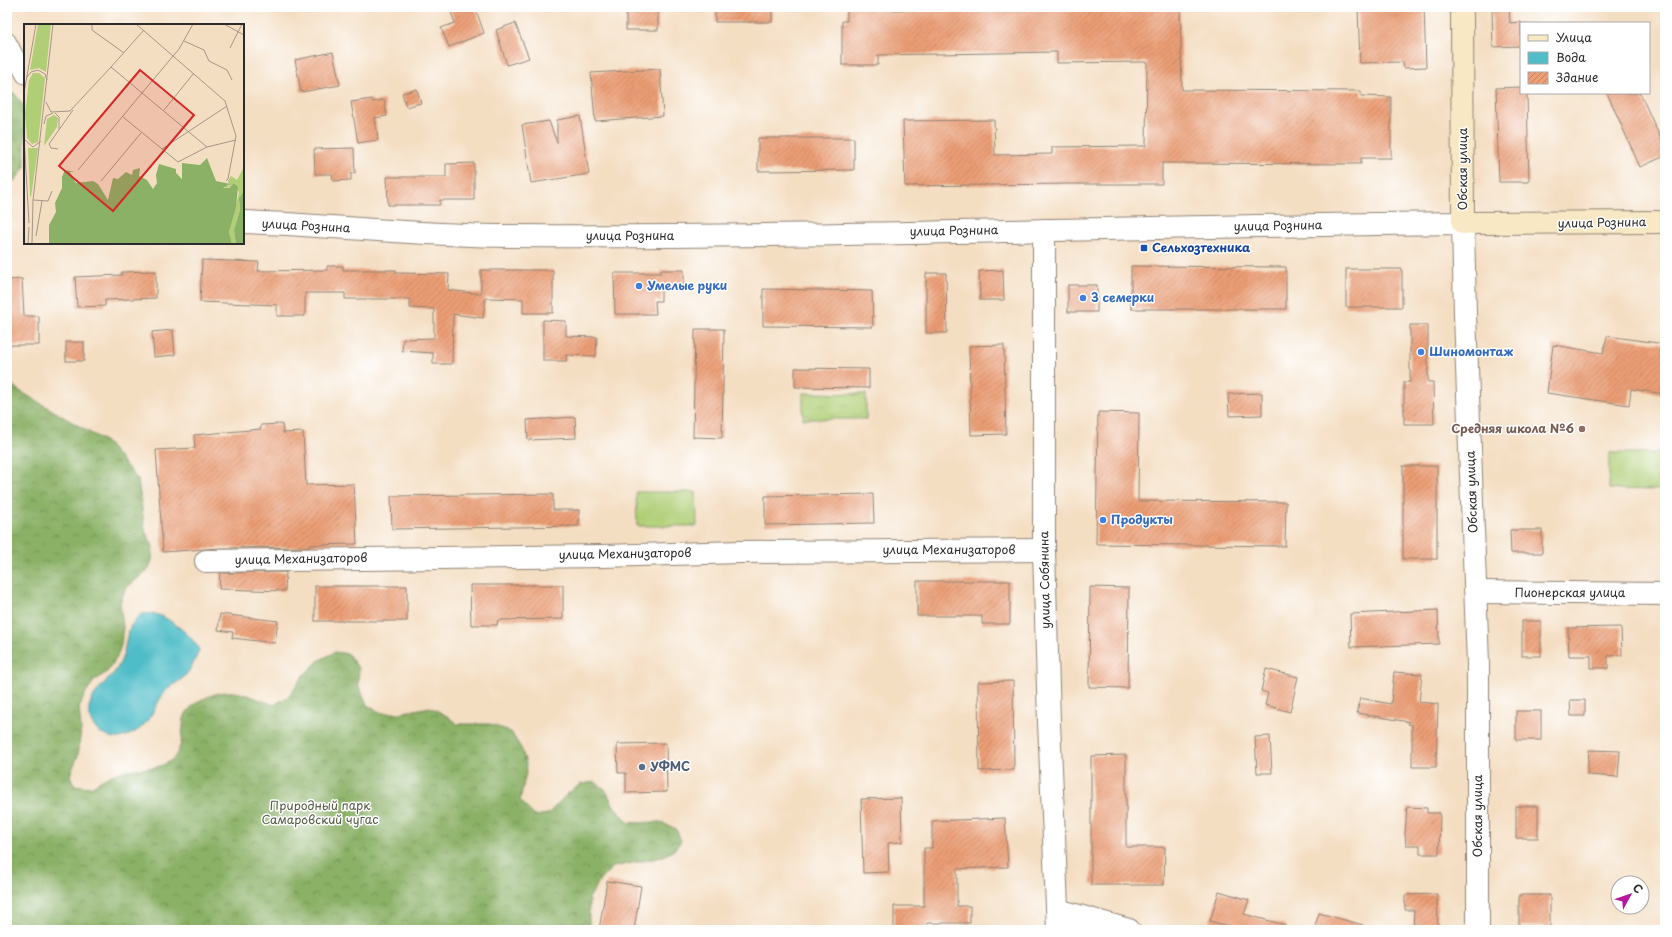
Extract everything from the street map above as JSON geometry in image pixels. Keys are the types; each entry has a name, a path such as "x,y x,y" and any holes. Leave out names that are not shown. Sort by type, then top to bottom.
{"main road":[{"name":"Обская улица","path":"1462,7 1463,224"},
{"name":"улица Рознина","path":"1463,224 1665,222"}],"street":[{"path":"7,41 24,73"},
{"name":"улица Рознина","path":"244,222 448,234 510,236 738,235 1463,224"},
{"name":"Обская улица","path":"1463,224 1464,314 1478,672 1478,930"},
{"name":"улица Собянина","path":"1044,230 1044,550 1049,722 1058,920"},
{"name":"улица Механизаторов","path":"206,561 603,556 740,552 1044,550"},
{"name":"Пионерская улица","path":"1476,592 1665,594"},
{"path":"1058,920 1129,930"}],"green space":[{"path":"7,93 15,94 24,107 24,168 16,179 7,187"},
{"name":"Природный парк Самаровский чугас","path":"7,379 18,390 106,442 138,480 145,531 153,546 152,560 149,569 125,589 120,603 123,627 121,645 117,657 107,672 94,681 86,692 79,708 81,728 78,755 70,775 74,785 91,787 119,772 157,767 165,764 176,756 182,738 186,714 199,701 220,693 237,692 274,705 288,697 304,675 318,661 335,652 348,654 359,669 358,684 367,705 382,713 399,713 430,707 447,716 457,724 490,724 511,732 522,750 527,768 520,800 534,816 548,814 567,794 581,784 595,782 605,789 614,806 629,823 660,822 676,829 681,841 674,850 662,857 613,867 600,880 589,898 589,930 7,930"},
{"path":"803,393 866,394 866,419 803,419"},
{"path":"1609,453 1665,453 1665,490 1609,489"},
{"path":"636,492 696,492 697,526 637,526"}],"water":[{"path":"142,614 155,614 174,623 192,639 199,650 187,673 182,679 167,689 146,723 141,728 134,733 120,738 110,737 100,733 96,729 89,714 89,707 92,698 119,665 128,632 135,620"}],"building":[{"path":"449,7 475,7 484,33 449,47 441,28 455,23"},
{"path":"626,7 658,7 658,30 626,30"},
{"path":"715,7 772,7 772,22 715,22"},
{"path":"847,7 877,7 877,10 1180,7 1182,90 1361,91 1361,96 1391,97 1391,158 1361,158 1361,164 1162,163 1162,184 905,186 903,121 994,120 995,155 1052,154 1052,147 1146,146 1147,62 1057,63 1057,52 878,55 878,65 842,65 842,21 847,21"},
{"path":"1358,7 1424,7 1426,67 1404,68 1403,62 1360,63"},
{"path":"1509,8 1510,23 1520,22 1520,46 1493,47 1492,9"},
{"path":"515,23 529,58 507,65 496,30"},
{"path":"333,52 340,85 301,92 295,60"},
{"path":"660,69 663,116 595,121 591,73"},
{"path":"1520,87 1520,94 1527,94 1529,182 1499,182 1496,88"},
{"path":"417,89 421,103 406,107 402,93"},
{"path":"1607,94 1640,94 1665,148 1665,156 1640,167"},
{"path":"372,99 373,102 384,100 387,116 375,118 378,140 358,143 351,102"},
{"path":"580,116 589,174 531,183 522,125 549,121 557,143 557,120"},
{"path":"758,138 854,138 854,170 758,171"},
{"path":"354,148 355,173 351,173 351,180 333,181 332,174 315,174 314,149"},
{"path":"474,163 474,200 440,200 440,205 388,205 387,177 446,177 446,164"},
{"path":"202,260 259,262 258,271 327,270 327,266 343,266 343,270 396,270 396,273 449,274 448,290 481,294 481,270 553,270 553,313 523,313 523,299 486,298 483,318 453,314 452,364 433,364 433,353 402,351 403,339 434,338 434,309 410,308 410,299 345,299 345,293 305,293 305,316 277,316 277,305 200,302"},
{"path":"1131,266 1286,267 1286,309 1131,309"},
{"path":"1346,269 1402,269 1402,307 1346,307"},
{"path":"660,270 684,270 684,285 661,285 661,301 655,301 656,314 615,314 614,273 661,273"},
{"path":"1003,270 1004,300 980,300 979,271"},
{"path":"156,271 156,298 105,300 105,306 77,307 75,277 122,275 122,272"},
{"path":"926,273 946,273 947,333 926,333"},
{"path":"22,279 24,316 39,316 39,345 7,345 7,280"},
{"name":"3 семерки","path":"1068,285 1097,285 1097,312 1068,312"},
{"path":"763,289 872,291 873,327 763,326"},
{"path":"543,320 566,321 566,336 597,337 596,356 566,355 566,361 543,361"},
{"path":"1410,325 1428,325 1428,382 1433,382 1434,424 1404,424 1404,382 1410,382"},
{"path":"695,329 724,329 722,438 693,437"},
{"path":"173,330 175,355 154,357 152,332"},
{"path":"1607,336 1665,344 1665,394 1631,389 1629,405 1547,393 1553,345 1603,353"},
{"path":"66,342 84,342 84,361 66,361"},
{"path":"1004,345 1006,434 971,435 969,346"},
{"path":"795,368 869,369 869,388 795,387"},
{"path":"1262,393 1262,415 1229,416 1228,394"},
{"path":"1098,412 1139,413 1138,501 1286,502 1285,546 1096,544"},
{"path":"575,417 576,438 528,440 527,420"},
{"path":"282,424 283,433 303,432 306,485 354,484 357,544 310,545 310,547 220,548 163,552 156,450 195,448 194,435 261,429 261,425"},
{"path":"1403,466 1437,466 1437,559 1403,559"},
{"path":"553,494 553,510 579,510 579,526 392,529 391,496"},
{"path":"873,494 874,523 765,525 765,496"},
{"path":"1510,530 1542,530 1542,553 1511,553"},
{"path":"286,572 285,591 219,589 220,573"},
{"path":"917,581 1010,581 1010,624 982,624 982,616 917,616"},
{"path":"470,585 563,585 563,619 498,620 497,625 471,625"},
{"path":"315,586 407,586 407,621 315,621"},
{"path":"1090,587 1129,588 1128,688 1089,687"},
{"path":"1438,610 1439,644 1351,647 1350,614"},
{"path":"220,614 278,621 275,643 232,638 233,632 218,630"},
{"path":"1522,621 1541,621 1541,656 1522,656"},
{"path":"1621,627 1622,655 1608,656 1608,668 1591,668 1591,656 1569,656 1568,628"},
{"path":"1266,669 1298,677 1290,712 1265,705 1268,693 1261,691"},
{"path":"1394,672 1422,674 1419,702 1438,704 1436,767 1412,767 1412,725 1408,724 1409,722 1357,713 1360,698 1391,704"},
{"path":"1013,681 1014,770 979,771 978,682"},
{"path":"1570,700 1585,700 1585,716 1571,716"},
{"path":"1516,711 1541,711 1541,740 1516,740"},
{"path":"1270,736 1272,773 1257,773 1255,737"},
{"path":"666,743 667,792 626,793 626,773 618,773 617,744"},
{"path":"1589,750 1620,751 1618,777 1587,775"},
{"path":"1126,755 1126,847 1165,847 1164,885 1091,885 1091,756"},
{"path":"901,798 902,842 888,843 889,872 863,873 861,799"},
{"path":"1516,806 1538,806 1538,838 1516,838"},
{"path":"1407,807 1427,808 1427,813 1440,813 1439,854 1420,854 1420,845 1406,845 1405,834"},
{"path":"1005,818 1008,867 957,869 957,906 970,906 970,923 927,923 927,930 894,930 894,906 924,906 924,848 932,848 932,821"},
{"path":"607,881 641,886 634,930 599,930"},
{"path":"1219,891 1249,900 1244,914 1285,925 1284,930 1242,930 1210,921"},
{"path":"1437,894 1438,930 1413,930 1414,910 1405,910 1405,895"},
{"path":"1519,895 1550,895 1550,927 1519,926"},
{"path":"1319,913 1363,925 1362,930 1314,930"}],"place":[{"name":"Сельхозтехника","path":"1144,248"},
{"name":"Умелые руки","path":"639,286"},
{"name":"3 семерки","path":"1083,298"},
{"name":"Шиномонтаж","path":"1421,352"},
{"name":"Средняя школа №6","path":"1582,429"},
{"name":"Продукты","path":"1103,520"},
{"name":"УФМС","path":"642,767"}]}
